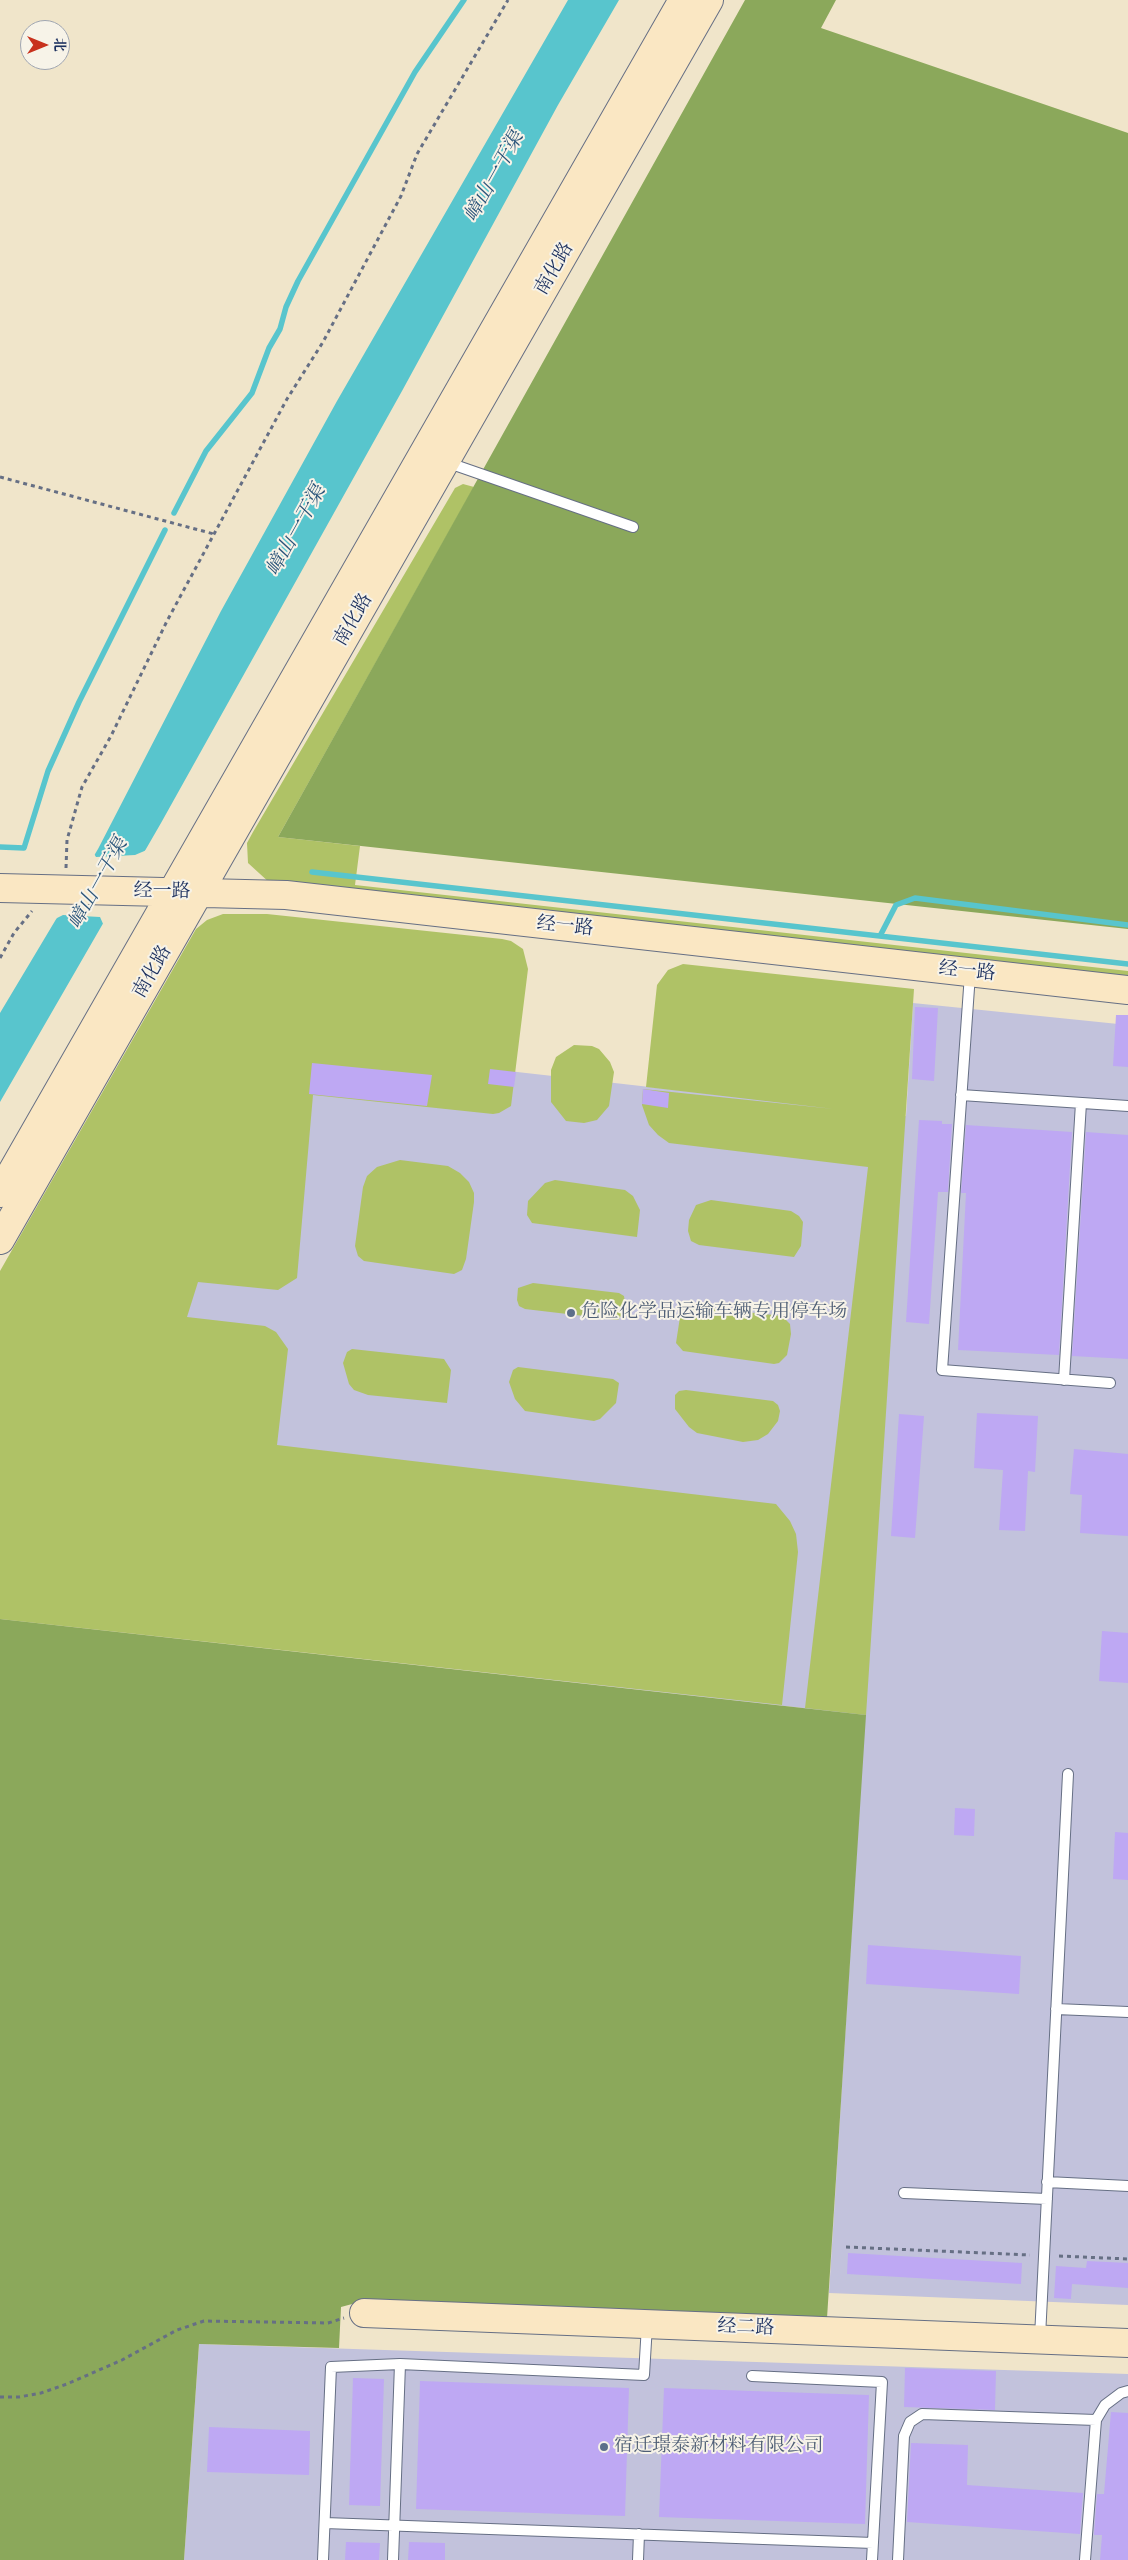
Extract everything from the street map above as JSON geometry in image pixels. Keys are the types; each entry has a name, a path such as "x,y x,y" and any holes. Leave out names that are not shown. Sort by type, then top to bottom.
{"main road":[{"name":"南化路","path":"0,1240 186,893 683,0"},
{"name":"南化路","path":"0,1193 186,893 445,462 709,0"},
{"name":"经一路","path":"0,888 286,895 1128,990"},
{"name":"经二路","path":"364,2313 1128,2343"}],"lane":[{"path":"445,462 633,528"},
{"path":"970,973 942,1370 1110,1383"},
{"path":"961,1095 1128,1106"},
{"path":"1064,1380 1082,1103"},
{"path":"1040,2340 1068,1774"},
{"path":"1056,2009 1128,2012"},
{"path":"1048,2182 1128,2186"},
{"path":"904,2193 1047,2199"},
{"path":"323,2560 332,2367 400,2364 644,2374 647,2324"},
{"path":"393,2560 400,2364"},
{"path":"752,2376 882,2382 872,2560"},
{"path":"1085,2560 1096,2420 1105,2405 1121,2393 1128,2391"},
{"path":"898,2560 904,2436 910,2422 922,2414 1096,2420"},
{"path":"325,2523 873,2543"},
{"path":"638,2560 639,2534"}],"path":[{"path":"0,958 14,932 58,890 67,840 82,787 111,736 167,621 214,534 288,399 328,334 401,196 417,154 508,0"},
{"path":"0,477 214,534"},
{"path":"846,2247 1128,2259"},
{"path":"0,2396 19,2397 41,2393 66,2384 122,2360 178,2330 204,2321 328,2323 364,2313"}],"shaded area":[{"path":"913,1003 1128,1025 1128,2305 829,2293 865,1715 91,1628 270,1044 906,1116"},
{"path":"199,2344 1128,2374 1128,2560 184,2560"}],"green space":[{"path":"745,0 836,0 821,28 1128,133 1128,929 278,837"},
{"path":"463,484 474,487 278,837 360,846 355,885 1128,971 1128,979 271,884 248,863 247,843 455,488"},
{"path":"223,914 267,914 502,939 511,941 523,949 528,969 511,1106 499,1113 493,1114 313,1095 297,1278 278,1290 198,1282 187,1317 265,1326 276,1332 288,1349 277,1445 776,1504 790,1521 796,1534 798,1552 782,1705 0,1619 0,1271 196,929 207,920"},
{"path":"683,964 914,989 866,1715 805,1708 868,1167 669,1143 658,1135 649,1125 642,1105 643,1089 834,1109 646,1087 657,985 668,970"},
{"path":"574,1045 592,1046 599,1049 610,1062 614,1072 609,1106 597,1120 584,1123 566,1121 551,1102 551,1070 556,1057"},
{"path":"400,1160 448,1166 460,1173 469,1182 474,1193 474,1202 466,1259 462,1270 454,1274 364,1261 358,1256 355,1246 363,1187 367,1176 377,1167"},
{"path":"555,1180 625,1190 633,1196 640,1210 637,1237 532,1223 527,1215 528,1201 545,1183"},
{"path":"711,1200 791,1211 799,1216 803,1222 801,1246 794,1257 699,1245 691,1241 688,1231 689,1220 696,1205"},
{"path":"533,1283 619,1293 624,1296 626,1309 618,1320 525,1309 519,1306 517,1300 518,1288"},
{"path":"693,1306 782,1316 790,1324 791,1334 787,1355 779,1363 774,1364 683,1351 676,1343 680,1317 687,1308"},
{"path":"352,1349 444,1359 451,1370 447,1403 368,1395 354,1390 349,1384 343,1363 347,1352"},
{"path":"518,1367 613,1379 619,1383 616,1403 600,1419 594,1421 525,1411 515,1399 509,1382 513,1370"},
{"path":"686,1390 773,1401 778,1405 780,1411 778,1421 768,1434 758,1440 743,1442 697,1433 689,1427 675,1409 675,1395 679,1391"},
{"path":"0,1619 866,1715 827,2318 367,2300 341,2307 339,2348 199,2344 184,2560 0,2560"}],"water":[{"name":"嶂山一干渠","path":"568,0 619,0 558,105 402,391 161,823 0,1102 0,1013 98,849 221,611 337,401"}],"pier":[{"path":"149,849 104,926 100,917 63,915 49,922 93,852 96,857 135,855"}],"building":[{"path":"915,1007 938,1008 934,1081 912,1079"},
{"path":"1116,1015 1128,1015 1128,1067 1113,1066"},
{"path":"312,1063 432,1075 427,1106 309,1094"},
{"path":"490,1069 516,1072 514,1087 488,1084"},
{"path":"643,1089 669,1093 668,1108 642,1104"},
{"path":"919,1120 942,1121 942,1124 952,1124 948,1192 938,1192 929,1324 906,1322"},
{"path":"966,1125 1072,1132 1059,1355 958,1350 966,1193 961,1193"},
{"path":"1086,1132 1128,1135 1128,1359 1072,1356"},
{"path":"977,1413 1038,1416 1035,1472 1028,1471 1025,1531 999,1530 1003,1470 974,1468"},
{"path":"899,1414 924,1416 915,1538 891,1536"},
{"path":"1074,1449 1128,1454 1128,1536 1080,1533 1082,1495 1070,1494"},
{"path":"1102,1631 1128,1633 1128,1683 1099,1681"},
{"path":"955,1808 975,1809 974,1836 954,1835"},
{"path":"1115,1832 1128,1833 1128,1880 1113,1879"},
{"path":"868,1945 1021,1956 1019,1994 866,1984"},
{"path":"848,2253 1022,2263 1021,2284 847,2274"},
{"path":"1087,2261 1128,2263 1128,2288 1072,2284 1071,2299 1054,2298 1056,2266 1086,2268"},
{"path":"905,2368 996,2371 995,2410 904,2407"},
{"path":"353,2378 384,2379 380,2506 349,2505"},
{"path":"420,2381 629,2388 625,2516 416,2509"},
{"path":"664,2388 869,2395 865,2524 659,2517"},
{"path":"1111,2412 1128,2413 1128,2560 1100,2560 1102,2535 1094,2535 1097,2494 1104,2494"},
{"path":"209,2427 310,2431 309,2475 207,2472"},
{"path":"911,2443 968,2445 967,2485 1083,2493 1080,2534 907,2522"},
{"path":"346,2542 380,2543 379,2560 345,2560"},
{"path":"409,2542 445,2543 445,2560 408,2560"}],"waterway":[{"path":"174,513 206,451 252,393 269,348 280,329 286,307 298,281 415,72 464,0"},
{"path":"0,847 24,848 48,771 79,702 165,530"},
{"path":"312,872 1128,964"},
{"path":"880,936 896,905 915,898 1128,925"}],"place":[{"name":"危险化学品运输车辆专用停车场","path":"571,1313"},
{"name":"宿迁璟泰新材料有限公司","path":"604,2447"}]}
